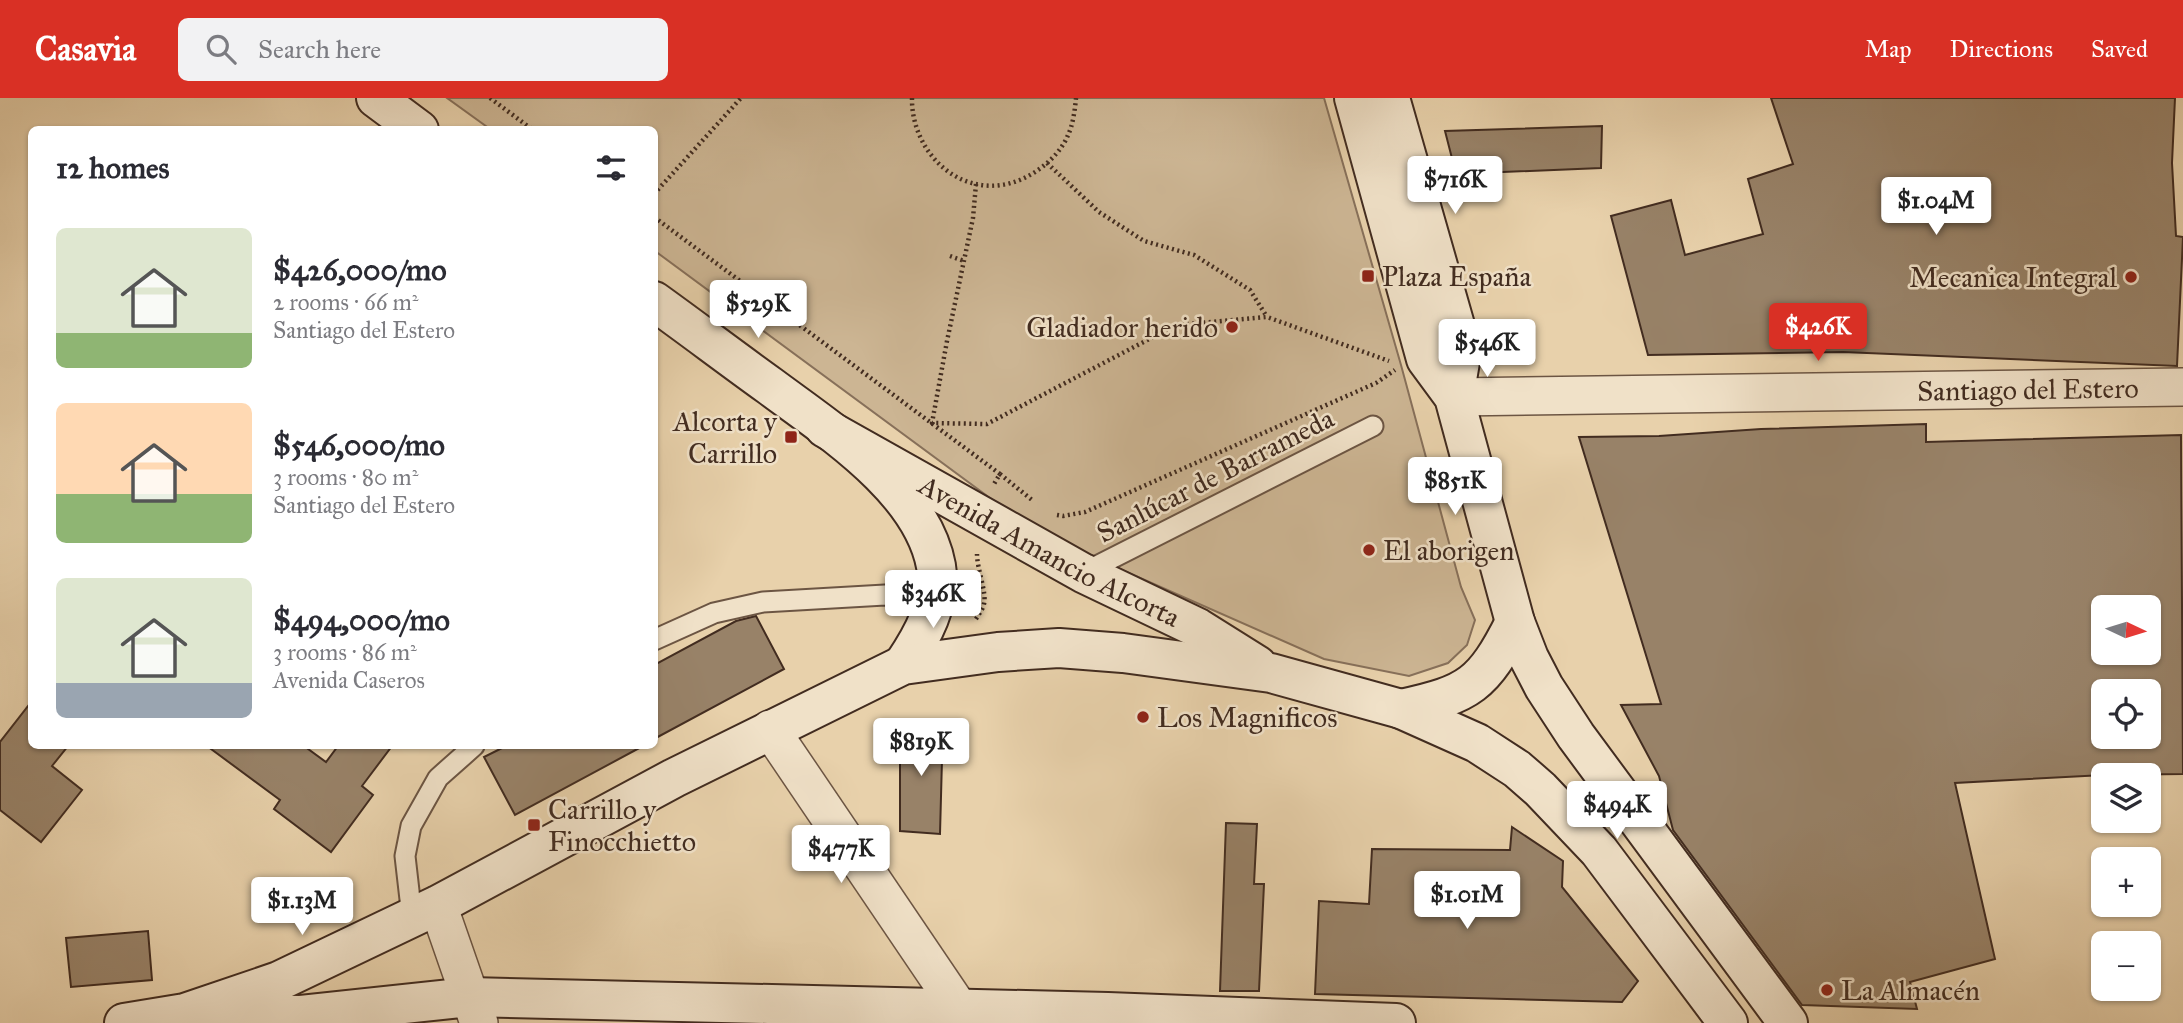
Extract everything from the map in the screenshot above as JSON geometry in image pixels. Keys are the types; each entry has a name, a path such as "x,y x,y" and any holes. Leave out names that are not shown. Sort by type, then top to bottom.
{"main road":[{"path":"376,98 414,126"},
{"path":"1354,98 1426,359 1454,397 1515,621 1529,658 1558,710 1788,1023"},
{"path":"1390,98 1462,350 1454,397"},
{"name":"Avenida Amancio Alcorta","path":"658,303 825,428 881,476 909,507 927,538 936,568 928,624 903,665"},
{"name":"Avenida Amancio Alcorta","path":"825,428 1083,573 1198,628 1271,673"},
{"path":"1401,709 1429,703 1468,688 1498,656 1515,621"},
{"path":"124,1023 185,1013 279,981 425,911 770,729 903,665 998,652 1059,648 1135,654 1271,673 1401,709 1477,743 1517,769 1540,789 1599,851 1728,1023"},
{"path":"185,1013 301,1014 475,1010 1396,1023"}],"street":[{"name":"Santiago del Estero","path":"1454,397 2183,387"},
{"path":"770,729 964,1016"},
{"path":"425,911 475,1010"}],"lane":[{"name":"Sanlúcar de Barrameda","path":"1083,573 1373,426"},
{"path":"658,638 714,613 763,603 885,595 933,601"},
{"path":"425,911 405,856 411,826 438,778 471,749"}],"path":[{"path":"489,98 528,126"},
{"path":"658,190 741,98"},
{"path":"912,98 911,113 919,138 933,159 953,175 976,184 1001,185 1028,176 1047,163 1068,136 1076,98"},
{"path":"1047,163 1099,212 1144,241 1194,255 1250,290 1267,317"},
{"path":"976,184 974,218 932,423 988,424 1176,325 1267,317 1401,365 1376,383 1085,512 1063,516 1047,513"},
{"path":"950,256 964,261"},
{"path":"1000,474 1038,505"}],"shaded area":[{"path":"447,98 1324,98 1401,365 1461,587 1475,620 1467,645 1448,663 1409,676 1324,659 1036,532 658,253 658,126 486,126"}],"building":[{"path":"1771,98 2175,98 2172,163 2176,236 2183,237 2177,366 1843,352 1648,355 1611,216 1671,200 1685,255 1763,234 1748,179 1793,164"},
{"path":"1602,126 1601,168 1456,174 1445,131"},
{"path":"1926,424 1926,442 2181,435 2183,774 2161,774 2161,763 2091,763 2091,776 1955,783 1995,959 1910,982 1917,1009 1802,1005 1673,830 1659,776 1621,705 1661,704 1579,437 1659,436 1761,429"},
{"path":"756,616 784,669 658,737 658,663 736,621"},
{"path":"28,706 28,749 66,749 52,766 82,790 41,842 0,810 0,742"},
{"path":"943,722 940,834 900,831 900,728"},
{"path":"211,749 308,749 326,762 336,749 390,749 362,786 373,795 331,852 274,809 280,800"},
{"path":"500,749 637,749 515,815 484,757"},
{"path":"1226,823 1257,824 1254,884 1264,884 1259,991 1220,991"},
{"path":"1512,827 1563,861 1562,887 1638,981 1622,1002 1315,994 1319,901 1369,904 1372,849 1510,850"},
{"path":"148,931 152,980 71,987 66,938"}],"place":[{"name":"Plaza España","path":"1368,276"},
{"name":"Mecanica Integral","path":"2131,277"},
{"name":"Gladiador herido","path":"1232,327"},
{"name":"Alcorta y Carrillo","path":"791,437"},
{"name":"El aborigen","path":"1369,550"},
{"name":"Los Magnificos","path":"1143,717"},
{"name":"Carrillo y Finocchietto","path":"534,825"},
{"name":"La Almacén","path":"1827,990"}]}
